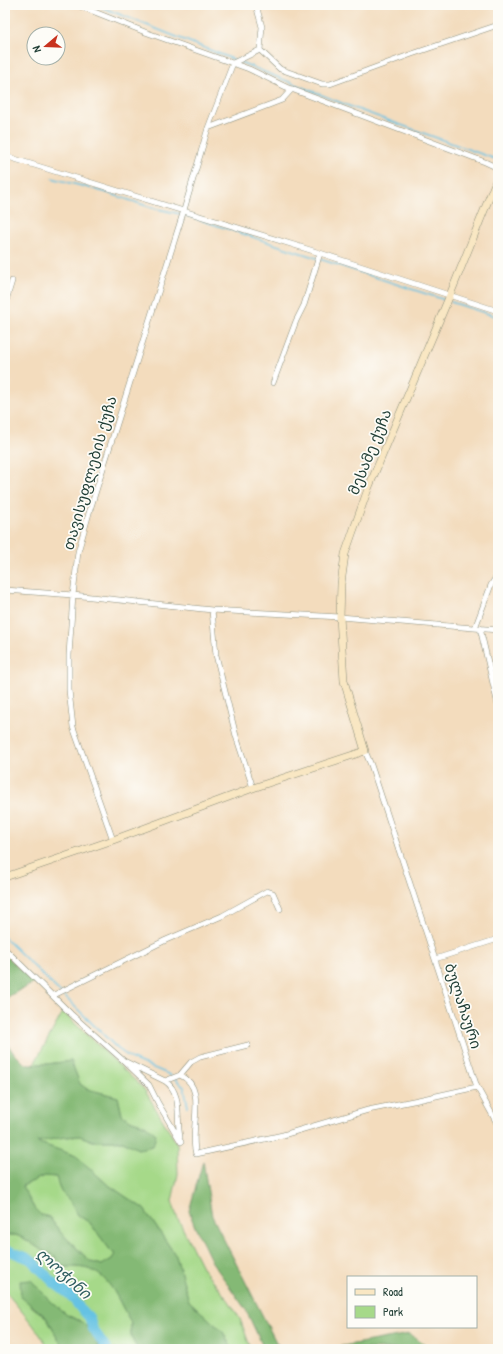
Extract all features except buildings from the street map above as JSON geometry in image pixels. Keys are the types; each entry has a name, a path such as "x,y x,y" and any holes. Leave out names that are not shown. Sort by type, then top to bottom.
{"street":[{"path":"77,5 145,32 249,69 292,89 478,159 498,168"},
{"path":"256,5 262,27 260,50"},
{"path":"260,50 280,69 322,84 330,84 498,25"},
{"path":"232,63 260,50"},
{"name":"თავისუფლების ქუჩა","path":"113,840 73,727 69,690 69,655 73,595 78,552 208,128 232,63"},
{"path":"208,128 282,100 292,89"},
{"path":"5,156 184,210 498,311"},
{"name":"მესამე ქუჩა","path":"365,751 344,681 340,617 341,584 345,554 356,520 498,176"},
{"path":"273,383 296,321 304,305 320,253"},
{"path":"5,304 12,281"},
{"path":"498,574 491,585 477,628 498,706"},
{"path":"5,590 73,595 212,610 340,617 498,630"},
{"path":"212,610 216,655 236,736 253,788"},
{"path":"5,877 113,840 253,788 365,751"},
{"name":"ბულაჩაური","path":"365,751 371,765 477,1087 498,1125"},
{"path":"54,996 166,940 222,916 267,891 273,893 280,909"},
{"path":"435,959 498,939"},
{"path":"5,949 71,1014 149,1085 181,1142 175,1093 171,1085 124,1061"},
{"path":"165,1081 180,1075 191,1062 200,1057 248,1045"},
{"path":"180,1075 189,1081 196,1096 194,1141 196,1154 283,1135 368,1110 477,1087"}],"green space":[{"path":"5,955 34,983 9,996 5,1001"},
{"path":"63,1012 144,1089 177,1144 178,1174 172,1201 177,1217 203,1269 229,1301 240,1319 251,1349 232,1349 223,1332 189,1301 176,1256 144,1209 107,1184 76,1156 36,1142 80,1136 93,1141 123,1141 138,1149 145,1125 132,1121 122,1115 118,1097 87,1089 80,1084 71,1061 34,1064"},
{"path":"5,1040 12,1051 25,1064 47,1064 71,1061 80,1084 87,1089 118,1097 122,1115 132,1121 145,1125 156,1134 153,1146 138,1149 123,1141 93,1141 80,1136 37,1142 76,1156 107,1184 144,1209 176,1256 189,1301 223,1332 232,1349 138,1349 132,1336 131,1322 113,1290 102,1277 85,1268 63,1267 55,1256 43,1251 25,1239 16,1235 5,1235","holes":["44,1176 56,1177 61,1192 70,1201 78,1215 90,1223 111,1251 115,1254 112,1259 102,1265 91,1262 61,1233 49,1217 41,1215 34,1208 22,1186"]},
{"path":"203,1161 212,1216 277,1344 286,1349 264,1349 246,1310 212,1262 195,1227 189,1211"},
{"path":"44,1176 56,1177 61,1192 70,1201 78,1215 90,1223 111,1251 115,1254 112,1259 102,1265 91,1262 61,1233 49,1217 41,1215 34,1208 22,1186"},
{"path":"5,1235 16,1235 25,1239 43,1251 55,1256 63,1267 85,1268 102,1277 113,1290 131,1322 132,1336 138,1349 99,1349 97,1340 79,1320 68,1316 60,1310 31,1281 32,1307 46,1317 64,1349 50,1349 33,1325 5,1291"},
{"path":"31,1280 64,1313 82,1322 89,1328 99,1349 64,1349 46,1317 21,1297 20,1281"},
{"path":"409,1334 425,1345 438,1349 326,1349"}],"waterway":[{"path":"96,5 235,60"},
{"path":"240,62 354,108 498,160"},
{"path":"52,178 108,193 153,208 181,214"},
{"path":"185,215 445,300"},
{"path":"451,302 498,317"},
{"path":"5,938 118,1049 132,1059 172,1077"},
{"path":"175,1079 184,1087 188,1107"},
{"name":"ლოჭინი","path":"5,1249 30,1259 54,1283 70,1295 89,1317 93,1329 107,1349"}]}
